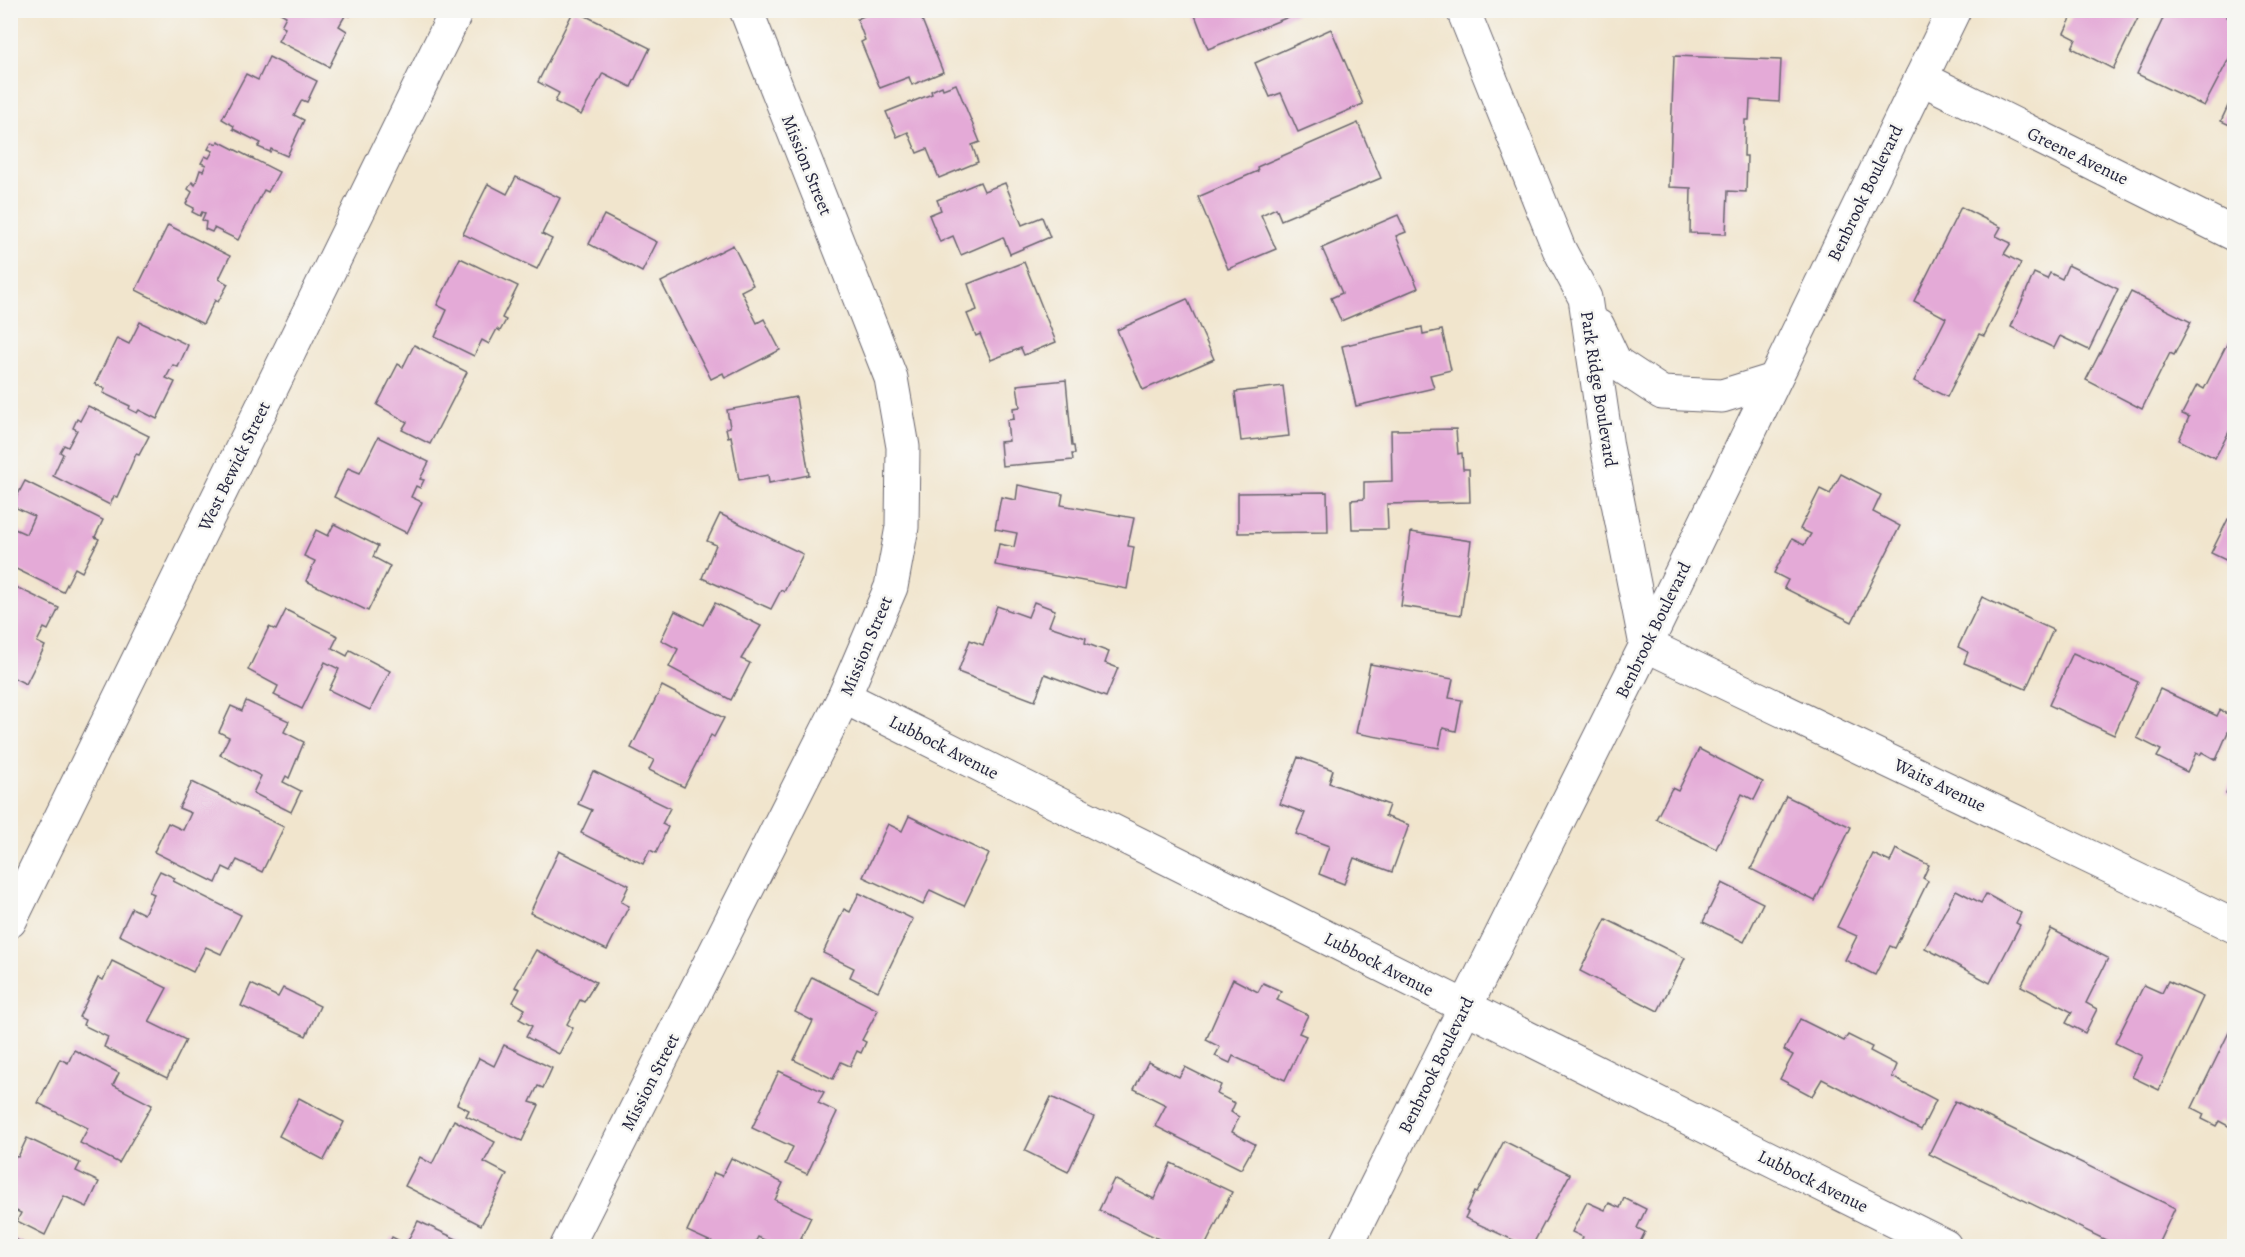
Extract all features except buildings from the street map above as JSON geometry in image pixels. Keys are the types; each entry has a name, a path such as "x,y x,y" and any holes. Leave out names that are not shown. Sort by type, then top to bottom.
{"street":[{"name":"West Bewick Street","path":"10,921 457,10"},
{"name":"Mission Street","path":"567,1246 844,697 891,587 902,527 903,447 891,378 746,10"},
{"name":"Park Ridge Boulevard","path":"1463,10 1559,249 1585,298 1607,447 1646,645"},
{"name":"Benbrook Boulevard","path":"1346,1246 1646,645 1954,10"},
{"name":"Greene Avenue","path":"1921,78 2235,234"},
{"path":"1585,298 1615,362 1662,393 1722,396 1774,380"},
{"name":"Waits Avenue","path":"1646,645 2235,926"},
{"name":"Lubbock Avenue","path":"844,697 1946,1246"}]}
